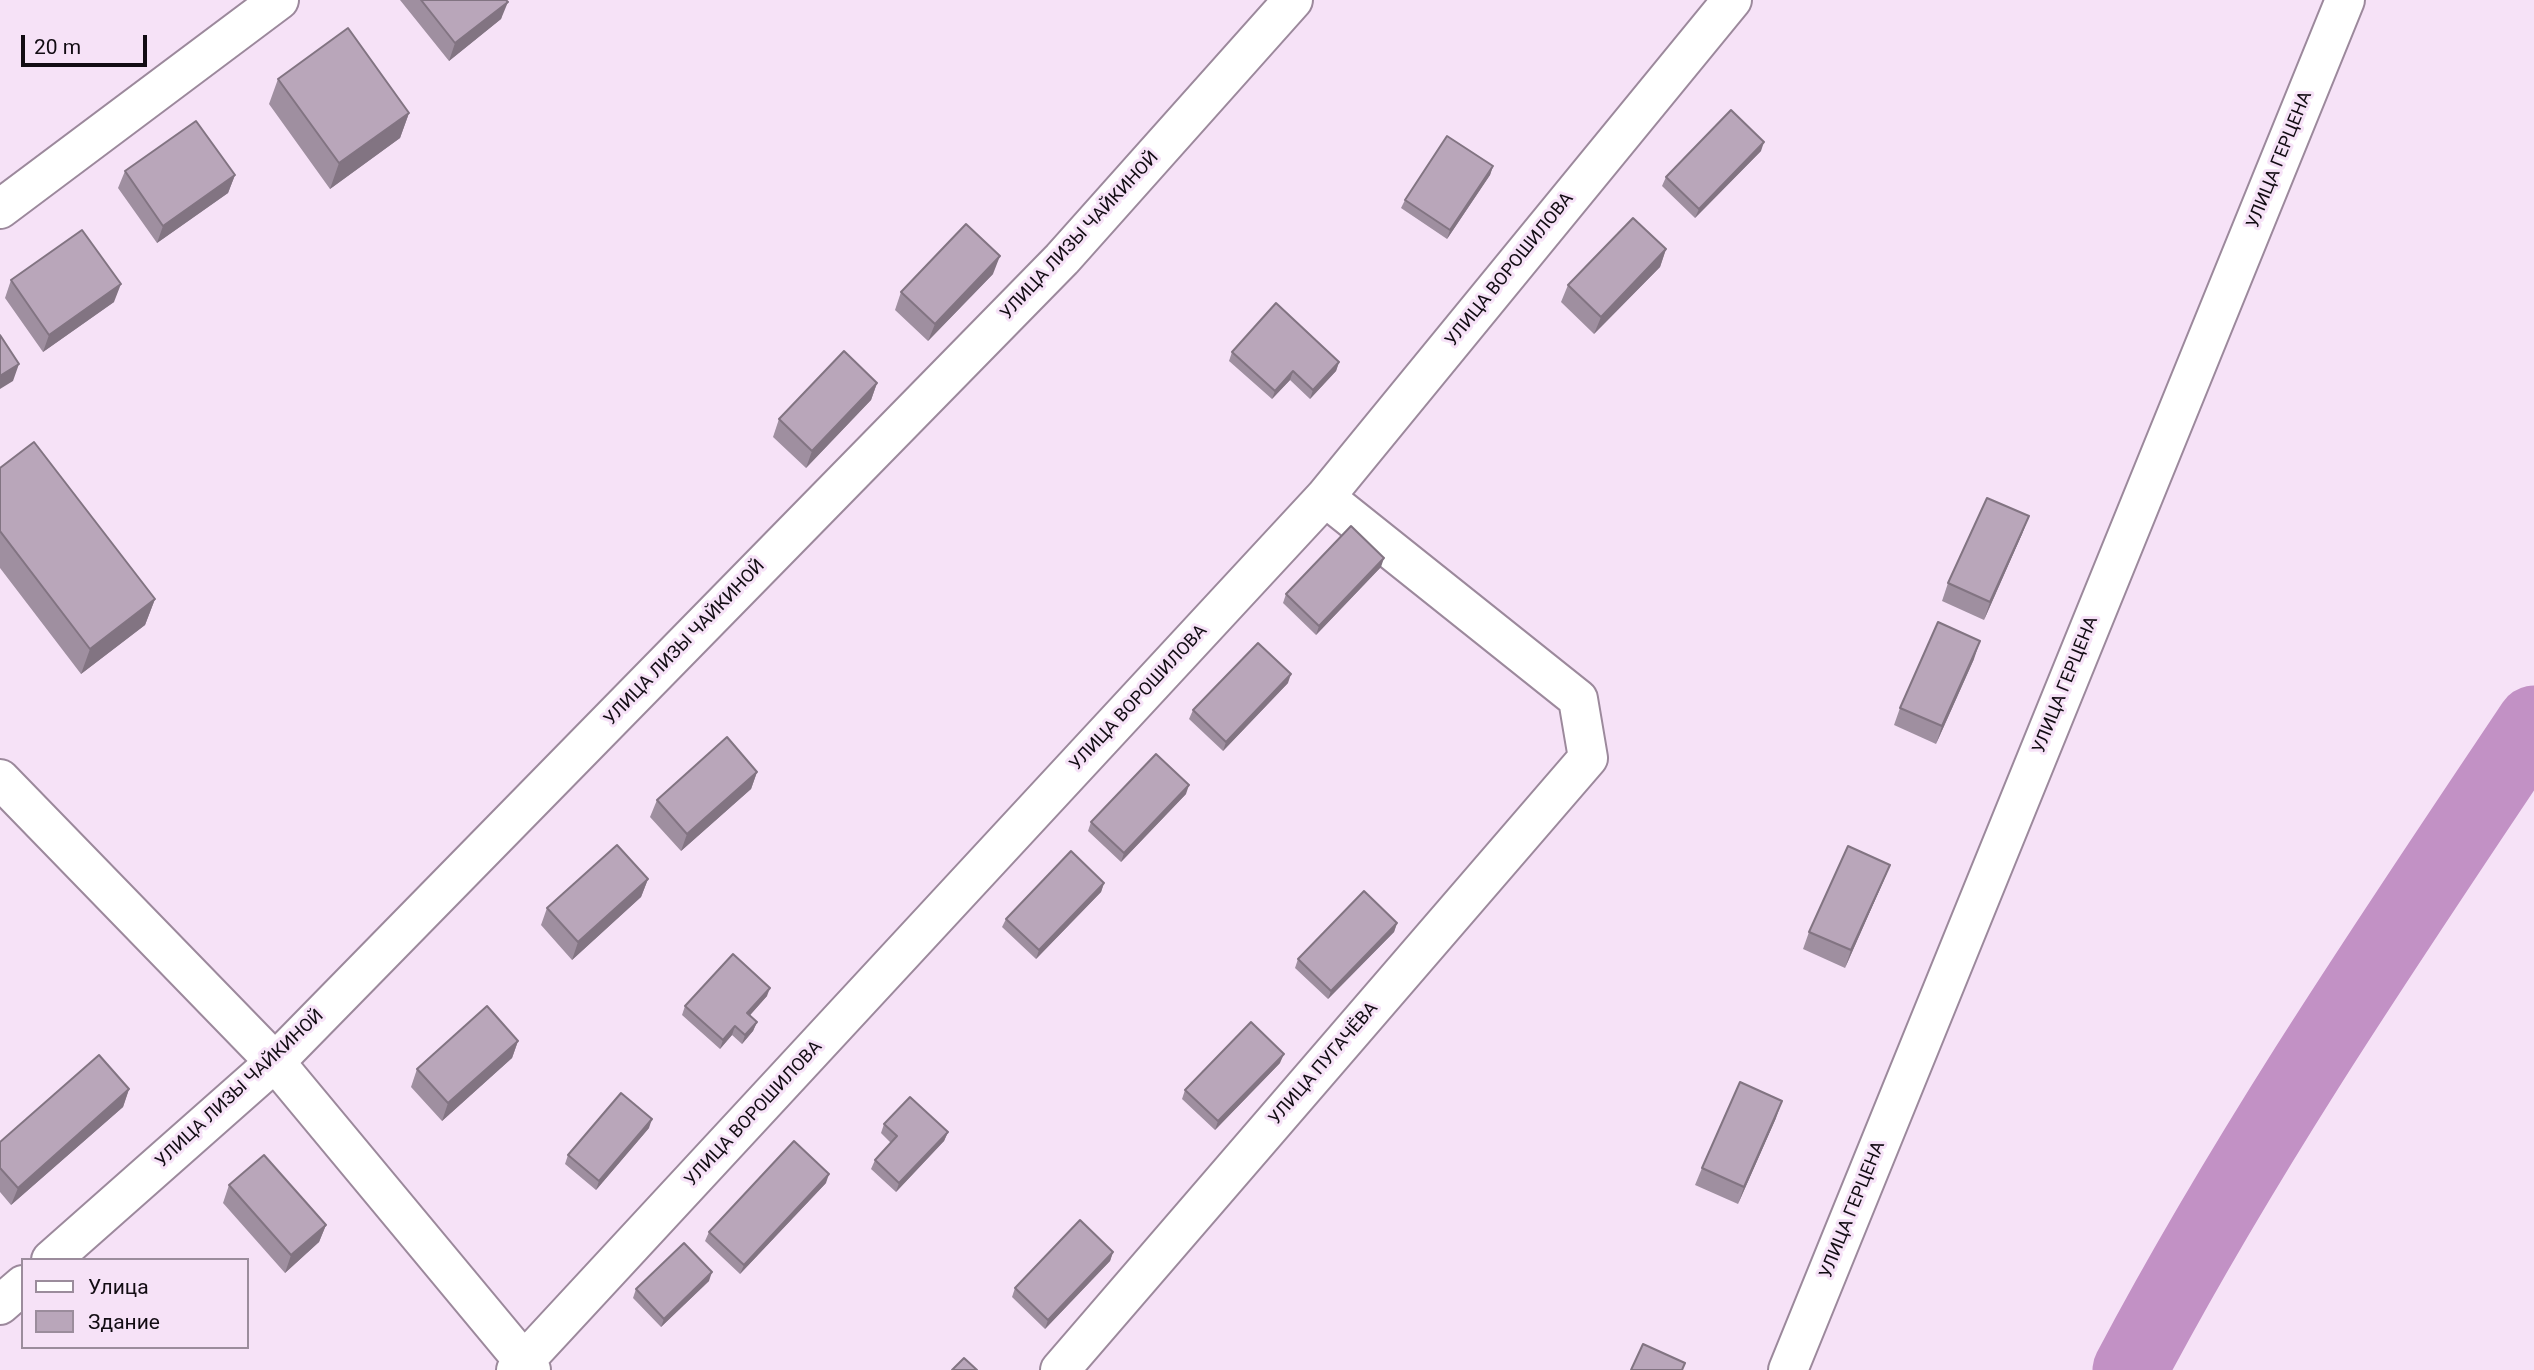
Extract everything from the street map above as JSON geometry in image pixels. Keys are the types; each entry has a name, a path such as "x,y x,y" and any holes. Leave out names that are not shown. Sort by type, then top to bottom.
{"street":[{"path":"0,209 279,0"},
{"name":"УЛИЦА ЛИЗЫ ЧАЙКИНОЙ","path":"53,1258 275,1062 1062,259 1293,0"},
{"name":"УЛИЦА ВОРОШИЛОВА","path":"524,1367 1325,497 1732,0"},
{"name":"УЛИЦА ГЕРЦЕНА","path":"1788,1370 2345,0"},
{"name":"УЛИЦА ПУГАЧЁВА","path":"1060,1370 1588,758 1578,699 1325,497"},
{"path":"0,779 275,1062 524,1367"},
{"path":"0,1305 21,1287"}],"building":[{"path":"421,0 506,0 508,2 455,43"},
{"path":"348,28 409,113 339,163 278,79"},
{"path":"1731,110 1764,142 1699,209 1666,177"},
{"path":"196,121 235,175 163,226 125,171"},
{"path":"1447,136 1493,166 1450,230 1405,200"},
{"path":"1633,218 1666,249 1601,317 1568,285"},
{"path":"966,224 1000,256 935,324 901,292"},
{"path":"82,230 121,284 49,335 11,280"},
{"path":"1276,303 1339,362 1313,390 1293,371 1275,391 1232,352"},
{"path":"0,335 19,364 0,376"},
{"path":"844,351 877,383 812,451 779,419"},
{"path":"34,442 155,599 90,649 0,531 0,468"},
{"path":"1987,498 2029,516 1990,602 1948,583"},
{"path":"1351,526 1384,558 1319,626 1286,594"},
{"path":"1938,622 1980,641 1942,726 1900,708"},
{"path":"1258,643 1291,674 1226,742 1193,710"},
{"path":"727,737 757,772 687,834 657,800"},
{"path":"1156,754 1189,785 1124,853 1091,822"},
{"path":"617,845 648,879 578,942 547,908"},
{"path":"1848,846 1890,865 1851,950 1809,932"},
{"path":"1071,851 1104,883 1039,950 1006,919"},
{"path":"1364,891 1397,923 1331,991 1298,959"},
{"path":"733,954 770,988 747,1013 757,1022 745,1035 735,1026 723,1040 685,1006"},
{"path":"487,1006 518,1041 448,1103 417,1069"},
{"path":"1251,1022 1284,1054 1218,1121 1185,1090"},
{"path":"99,1055 129,1089 18,1188 0,1168 0,1142"},
{"path":"1740,1082 1782,1101 1744,1187 1702,1168"},
{"path":"621,1093 652,1119 599,1181 568,1155"},
{"path":"910,1097 948,1132 899,1183 875,1160 897,1136 884,1124"},
{"path":"794,1141 829,1174 744,1265 709,1232"},
{"path":"264,1155 326,1225 291,1255 229,1185"},
{"path":"1080,1220 1113,1252 1048,1320 1015,1288"},
{"path":"684,1243 712,1272 664,1319 636,1289"},
{"path":"1643,1344 1685,1363 1682,1370 1631,1370"},
{"path":"964,1358 977,1370 952,1370"}],"waterway":[{"path":"2130,1370 2176,1286 2273,1122 2534,723"}]}
